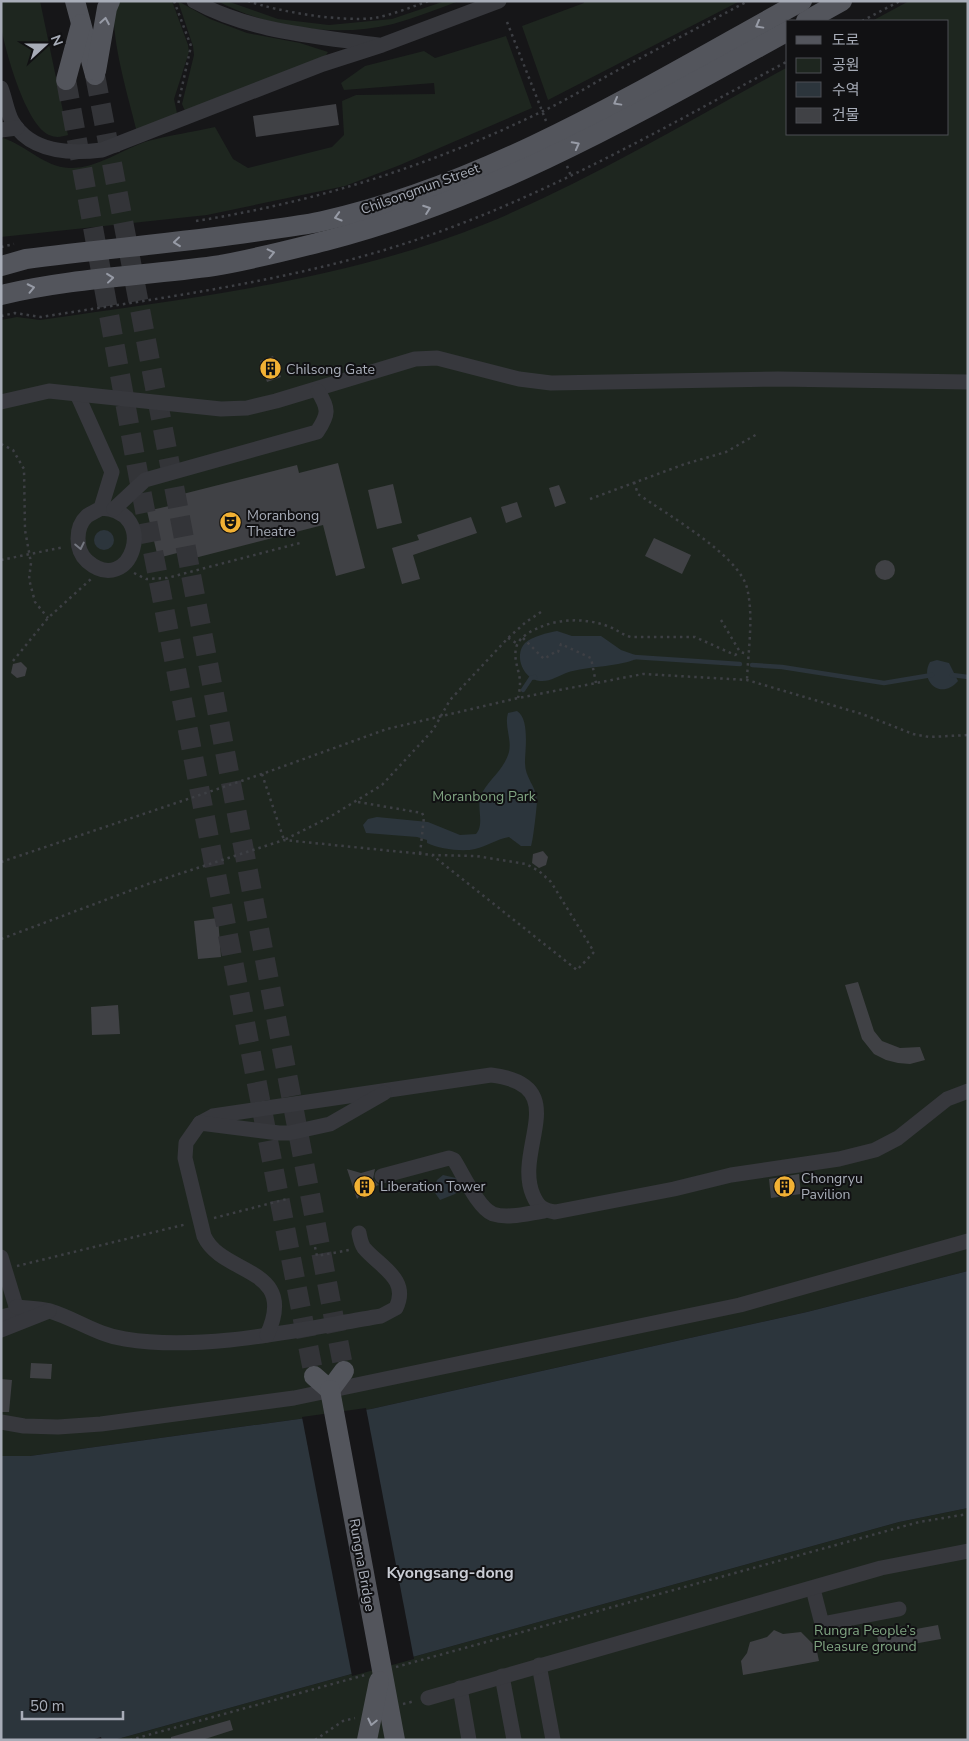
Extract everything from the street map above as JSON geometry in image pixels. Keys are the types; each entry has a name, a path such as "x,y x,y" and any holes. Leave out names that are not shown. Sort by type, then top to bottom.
{"main road":[{"path":"76,1 95,75 107,8 110,1"},
{"name":"Chilsongmun Street","path":"1,266 26,259 323,222 432,188 557,145 802,1"},
{"path":"808,20 842,1"},
{"path":"66,80 81,24"},
{"name":"Chilsongmun Street","path":"1,295 44,285 216,266 324,241 378,226 436,206 786,32"},
{"path":"314,1376 330,1390 344,1371"},
{"name":"Rungna Bridge","path":"330,1390 395,1740"},
{"path":"367,1740 381,1671"}],"street":[{"path":"194,1 214,12 255,25 382,45"},
{"path":"1,88 12,121 27,139 48,148 76,153 102,150 322,64 382,45 466,7 499,1"},
{"path":"1,130 17,128"},
{"path":"1,402 49,391 221,409 247,408 318,390 415,359 437,358 519,379 551,383 778,379 968,382"},
{"path":"108,509 126,517 134,530 135,545 131,558 121,568 107,570 94,566 83,557 78,544 79,529 87,516 108,509 145,480 317,432 327,418 325,403 318,390"},
{"path":"77,394 112,472 108,509"},
{"path":"267,1335 273,1317 272,1297 269,1288 257,1274 217,1254 209,1246 204,1236 185,1158 186,1143 200,1123 213,1116 491,1075 507,1077 520,1082 530,1091 538,1109 538,1122 527,1179 536,1204 544,1211"},
{"path":"200,1123 289,1133 338,1120 388,1090"},
{"path":"382,1176 449,1158 454,1160 484,1207 492,1214 506,1215 578,1209 674,1190 730,1175 839,1159 875,1150 898,1138 947,1099 968,1090"},
{"path":"16,1307 49,1311 102,1334 146,1342 193,1342 267,1335 381,1316 394,1310 400,1296 398,1283 361,1240"},
{"path":"1,1422 42,1427 92,1425 294,1398 740,1305 968,1241"},
{"path":"1,1317 18,1313 4,1263"},
{"path":"1,1330 49,1311"},
{"path":"428,1698 881,1568 968,1551"},
{"path":"813,1589 822,1624 899,1610"},
{"path":"539,1665 553,1740"},
{"path":"502,1676 514,1740"},
{"path":"460,1688 469,1740"}],"path":[{"path":"174,1 191,46 178,102 181,119"},
{"path":"248,1 264,7 336,17 372,18 429,1"},
{"path":"190,222 282,205 351,187 398,172 542,112 748,1"},
{"path":"864,20 900,1"},
{"path":"507,22 542,112 571,176"},
{"path":"1,247 16,244"},
{"path":"590,499 634,482 726,452 759,433"},
{"path":"1,444 13,450 24,469 25,530 31,591 35,602 48,618"},
{"path":"634,482 638,494 724,554 744,578 749,600 747,680"},
{"path":"121,568 146,579 167,578 300,543"},
{"path":"1,560 67,547"},
{"path":"13,661 48,618 86,585 100,568"},
{"path":"1,939 148,884 284,840 356,802 382,785 401,767 432,730 450,700 508,638 544,610"},
{"path":"518,698 520,683 515,657 518,644 545,625 565,620 576,620 610,627 622,635 630,637 695,637 734,655 740,652 748,654"},
{"path":"721,620 740,652"},
{"path":"508,638 518,644"},
{"path":"524,639 544,659 554,652 558,652 561,644 591,658 596,683"},
{"path":"1,862 262,774 387,729 518,698 643,674 747,680 862,714 914,734 929,737 968,735"},
{"path":"262,774 284,840"},
{"path":"356,802 419,811 424,817 420,854"},
{"path":"284,840 420,854 476,856 526,864 539,871 551,882 594,952 577,970 432,855"},
{"path":"214,1218 287,1199"},
{"path":"4,1263 196,1222"},
{"path":"315,1247 317,1256 361,1240"},
{"path":"130,1740 919,1522 968,1514"}],"green space":[{"path":"1,1 40,1 68,135 54,137 49,135 33,118 25,104 13,72 2,32"},
{"path":"116,1 172,1 188,45 189,52 174,99 178,118 137,132 114,29"},
{"path":"178,1 210,19 247,33 300,43 328,52 325,57 185,111 182,104 194,55 193,46"},
{"path":"217,1 227,1 278,19 329,25 392,19 445,1 459,1 393,24 349,30 326,30 281,24 259,18"},
{"path":"584,1 740,1 548,100 522,26 584,3"},
{"name":"Moranbong Park","path":"909,1 968,1 968,1271 807,1312 371,1409 30,1456 1,1456 1,320 17,317 40,320 210,295 322,274 432,244 485,224 563,189 786,68 786,135 949,135 949,20 874,20"},
{"path":"506,36 532,108 400,165 345,186 207,215 1,237 1,141 3,138 43,160 60,167 69,168 99,162 148,141 215,127 233,159 248,168 332,147 344,135 342,101 356,95 435,94 434,83 344,90 341,83 365,66 424,51 435,58"},
{"name":"Rungra People’s Pleasure ground","path":"968,1508 968,1740 114,1740 899,1522"}],"water":[{"path":"104,530 111,533 114,540 111,547 104,550 97,547 94,540 97,533"},
{"path":"557,631 572,636 601,636 621,650 641,657 623,663 575,670 547,681 534,680 525,672 522,666 520,654 522,648 532,638"},
{"path":"937,660 949,663 958,681 951,687 939,689 930,682 927,676 927,669 930,662"},
{"path":"517,711 524,721 526,735 525,768 535,790 537,800 531,846 521,846 509,837 475,849 458,850 432,845 427,843 427,840 417,837 366,833 363,825 368,819 377,817 428,822 460,835 476,834 480,825 479,805 481,795 500,770 509,752 508,713"},
{"path":"443,1175 456,1178 460,1189 455,1194 440,1200 433,1190 437,1180"},
{"path":"968,1271 968,1508 899,1522 114,1740 102,1740 101,1737 91,1740 1,1740 1,1456 30,1456 371,1409 807,1312"}],"pier":[{"path":"366,1408 414,1659 352,1676 302,1417"}],"building":[{"path":"336,104 339,125 256,137 253,116"},
{"name":"Chilsong Gate","path":"273,356 281,377 267,382 260,361"},
{"name":"Moranbong Theatre","path":"338,463 365,568 336,576 323,525 183,561 181,552 158,558 147,511 169,506 167,498 297,465 299,473"},
{"path":"393,484 402,523 377,529 368,490"},
{"path":"559,485 566,503 555,507 549,488"},
{"path":"517,502 522,517 506,523 501,507"},
{"path":"471,517 477,533 413,555 420,579 402,584 392,548 419,540 417,535"},
{"path":"654,538 691,555 682,574 645,556"},
{"path":"885,560 892,563 895,570 892,577 885,580 878,577 875,570 878,563"},
{"path":"21,662 27,668 25,676 17,678 11,673 13,664"},
{"path":"543,851 548,857 546,865 539,868 532,863 533,854"},
{"path":"218,918 221,957 198,959 194,921"},
{"path":"858,982 874,1031 882,1041 900,1048 920,1047 925,1060 910,1064 898,1063 874,1054 862,1039 845,985"},
{"path":"118,1005 120,1034 92,1035 91,1007"},
{"name":"Liberation Tower","path":"347,1169 361,1173 375,1169 373,1179 379,1185 366,1189 357,1199"},
{"name":"Chongryu Pavilion","path":"799,1174 801,1194 771,1198 769,1179"},
{"path":"31,1363 52,1364 51,1379 30,1378"},
{"path":"1,1379 12,1380 9,1412 1,1412"},
{"path":"938,1625 941,1639 880,1650 877,1636 886,1634 885,1629 904,1626 905,1631"},
{"path":"774,1630 783,1634 801,1632 816,1647 819,1661 743,1675 741,1661 747,1653 750,1642 767,1637"},
{"path":"230,1720 233,1730 202,1740 171,1740 171,1737"}],"waterway":[{"path":"634,657 740,664"},
{"path":"752,665 782,667 884,683 932,675"},
{"path":"952,675 968,677"},
{"path":"523,690 531,678 535,677"}],"tunnel":[{"path":"95,75 344,1371"},
{"path":"66,80 142,495 314,1376"}],"place":[{"name":"Chilsong Gate","path":"270,369"},
{"name":"Moranbong Theatre","path":"231,523"},
{"name":"Liberation Tower","path":"364,1186"},
{"name":"Chongryu Pavilion","path":"785,1186"}],"district":[{"name":"Kyongsang-dong","path":"450,1573"}]}
